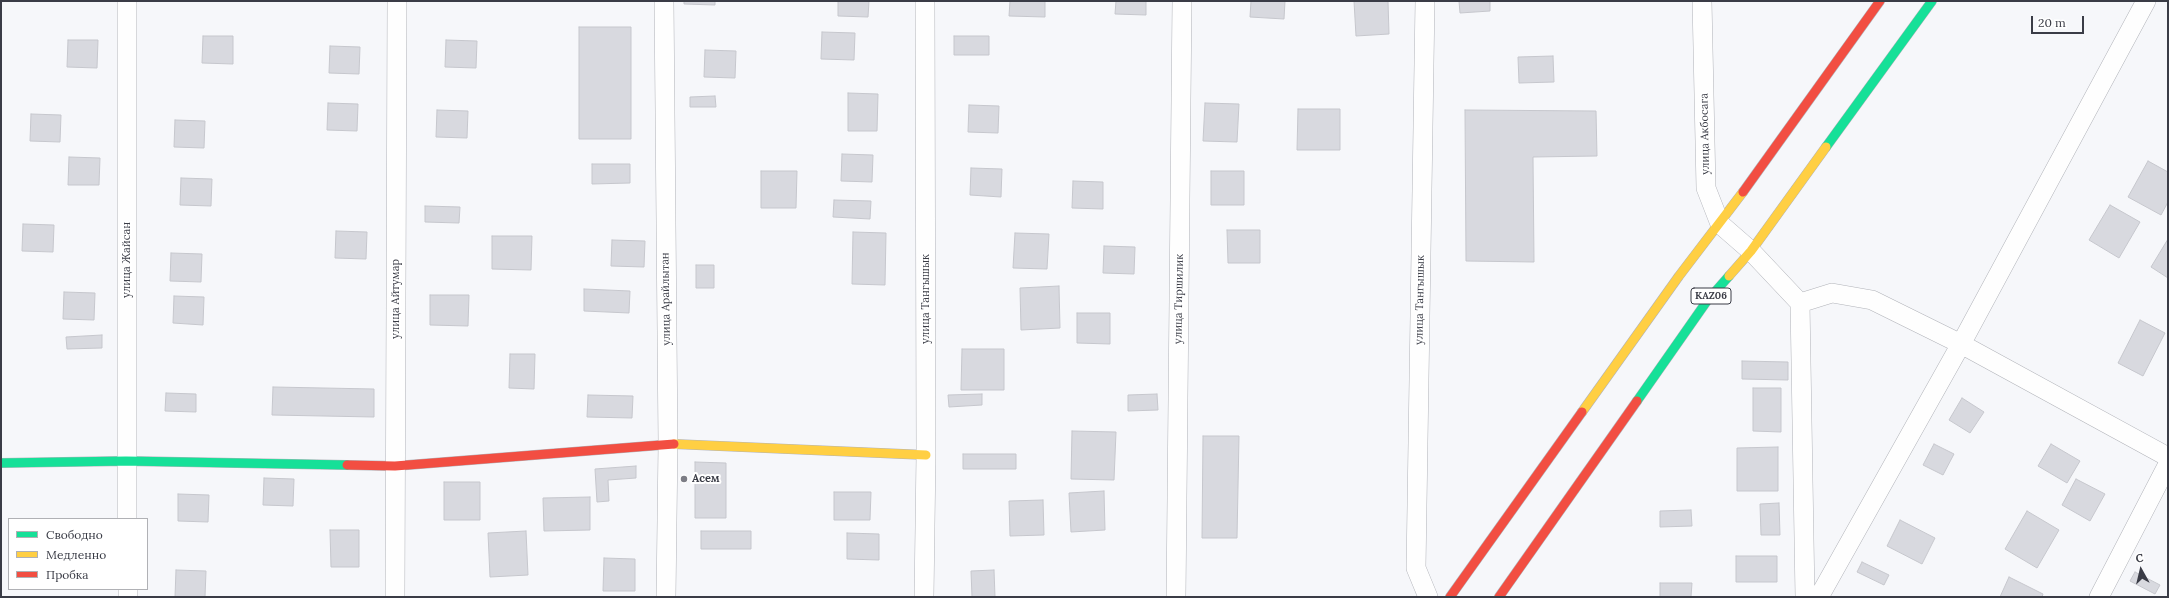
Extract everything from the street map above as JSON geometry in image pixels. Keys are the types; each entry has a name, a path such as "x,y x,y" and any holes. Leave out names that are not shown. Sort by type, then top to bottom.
{"main road":[{"name":"KАZ06","path":"1450,597 1679,276 1720,224 1880,1"},
{"name":"KАZ06","path":"1499,597 1707,301 1751,251 1932,1"},
{"path":"1,463 126,461 395,466 668,444 926,456"}],"street":[{"name":"улица Жайсан","path":"127,1 127,518"},
{"name":"улица Айтумар","path":"395,597 397,1"},
{"name":"улица Арайлытан","path":"664,1 668,444 666,597"},
{"name":"улица Тангышык","path":"924,597 926,456 925,1"},
{"name":"улица Тиршилик","path":"1176,597 1182,1"},
{"name":"улица Тангышык","path":"1425,1 1416,568 1428,597"},
{"name":"улица Акбосага","path":"1702,1 1706,188 1720,224 1751,251 1800,303"},
{"path":"1819,597 1961,344 2146,1"},
{"path":"1805,597 1800,303 1832,293 1872,300 1961,344 2168,457"},
{"path":"2099,597 2168,464"}],"building":[{"path":"684,1 715,1 715,5 684,4"},
{"path":"838,1 869,1 868,17 838,16"},
{"path":"1010,1 1045,1 1045,17 1009,16"},
{"path":"1116,1 1146,1 1146,15 1115,14"},
{"path":"1251,1 1285,1 1284,19 1250,17"},
{"path":"1354,1 1388,1 1389,34 1356,36"},
{"path":"1459,1 1490,1 1490,11 1460,13"},
{"path":"579,27 631,27 631,139 579,139"},
{"path":"822,32 855,33 854,60 821,59"},
{"path":"203,36 233,36 233,64 202,63"},
{"path":"954,36 989,36 989,55 954,55"},
{"path":"68,40 98,40 97,68 67,67"},
{"path":"446,40 477,41 476,68 445,67"},
{"path":"330,46 360,47 359,74 329,73"},
{"path":"705,50 736,51 735,78 704,77"},
{"path":"1553,56 1554,82 1519,83 1518,57"},
{"path":"848,93 878,94 877,131 848,131"},
{"path":"715,96 716,107 690,107 690,97"},
{"path":"328,103 358,104 357,131 327,130"},
{"path":"1205,103 1239,104 1237,142 1203,141"},
{"path":"969,105 999,106 998,133 968,132"},
{"path":"1298,109 1340,109 1340,150 1297,150"},
{"path":"437,110 468,111 467,138 436,137"},
{"path":"1465,110 1596,111 1597,156 1533,157 1534,262 1466,261"},
{"path":"31,114 61,115 60,142 30,141"},
{"path":"175,120 205,121 204,148 174,147"},
{"path":"842,154 873,155 872,182 841,181"},
{"path":"69,157 100,158 99,185 68,185"},
{"path":"2148,161 2168,172 2168,202 2161,215 2128,197"},
{"path":"592,164 630,164 630,183 592,184"},
{"path":"971,168 1002,169 1001,197 970,195"},
{"path":"761,171 797,171 796,208 761,208"},
{"path":"1211,171 1244,171 1244,205 1211,205"},
{"path":"181,178 212,179 211,206 180,205"},
{"path":"1073,181 1103,182 1103,209 1072,208"},
{"path":"834,200 871,201 870,219 833,217"},
{"path":"2110,205 2140,222 2119,258 2089,240"},
{"path":"425,206 460,207 459,223 425,222"},
{"path":"23,224 54,225 53,252 22,251"},
{"path":"1227,230 1260,230 1260,263 1228,263"},
{"path":"336,231 367,232 366,259 335,258"},
{"path":"853,232 886,233 885,285 852,284"},
{"path":"1015,233 1049,234 1047,269 1013,268"},
{"path":"492,236 532,236 531,270 492,269"},
{"path":"2168,239 2168,278 2151,267"},
{"path":"612,240 645,241 644,267 611,266"},
{"path":"1104,246 1135,247 1134,274 1103,273"},
{"path":"171,253 202,254 201,282 170,281"},
{"path":"696,265 714,265 714,288 696,288"},
{"path":"1059,286 1060,328 1021,330 1020,288"},
{"path":"584,289 630,291 629,313 584,311"},
{"path":"64,292 95,293 94,320 63,319"},
{"path":"430,295 469,295 468,326 430,325"},
{"path":"174,296 204,297 203,325 173,323"},
{"path":"1077,313 1110,313 1110,344 1077,343"},
{"path":"2140,320 2165,333 2143,376 2118,363"},
{"path":"102,335 102,348 67,349 66,337"},
{"path":"962,349 1004,349 1004,390 961,390"},
{"path":"510,354 535,354 534,389 509,388"},
{"path":"1742,361 1788,362 1788,380 1742,379"},
{"path":"273,387 374,389 374,417 272,415"},
{"path":"1753,388 1781,388 1781,432 1753,431"},
{"path":"166,393 196,394 196,412 165,411"},
{"path":"982,394 982,405 949,407 948,395"},
{"path":"1157,394 1158,410 1128,411 1128,395"},
{"path":"588,395 633,396 632,418 587,417"},
{"path":"1962,398 1984,412 1970,433 1949,420"},
{"path":"1072,431 1116,432 1114,480 1071,479"},
{"path":"1203,436 1239,436 1237,538 1202,538"},
{"path":"1934,444 1954,454 1943,475 1923,465"},
{"path":"2051,444 2080,461 2067,483 2038,466"},
{"path":"1778,447 1778,491 1737,491 1737,448"},
{"path":"963,454 1016,454 1016,469 963,469"},
{"path":"695,462 726,463 726,518 695,518"},
{"path":"636,466 636,478 608,480 609,501 597,502 595,469"},
{"path":"264,478 294,479 293,506 263,505"},
{"path":"2076,479 2105,494 2090,521 2062,505"},
{"path":"444,482 480,482 480,520 444,520"},
{"path":"1104,491 1105,530 1071,532 1069,493"},
{"path":"834,492 871,492 870,520 834,520"},
{"path":"178,494 209,495 208,522 178,521"},
{"path":"590,497 590,530 544,531 543,498"},
{"path":"1043,500 1044,535 1010,536 1009,501"},
{"path":"1779,503 1780,535 1761,535 1760,504"},
{"path":"1691,510 1692,526 1660,527 1660,511"},
{"path":"2027,511 2059,530 2037,568 2005,549"},
{"path":"1900,520 1935,538 1922,564 1887,546"},
{"path":"330,530 359,530 359,567 331,567"},
{"path":"526,531 528,575 490,577 488,533"},
{"path":"701,531 751,531 751,549 701,549"},
{"path":"847,533 879,534 879,560 847,559"},
{"path":"1736,556 1777,556 1777,582 1736,582"},
{"path":"604,558 635,559 635,591 603,591"},
{"path":"1862,562 1889,575 1884,585 1857,572"},
{"path":"176,570 206,571 205,597 175,597"},
{"path":"994,570 995,597 972,597 971,571"},
{"path":"2135,572 2160,585 2155,594 2130,581"},
{"path":"2009,577 2043,594 2042,597 2000,597"},
{"path":"1660,583 1692,583 1691,597 1660,597"}],"traffic: fast":[{"path":"1826,147 1932,1"},
{"path":"1637,401 1707,301 1729,276"},
{"path":"1,463 126,461 347,465"}],"traffic: slow":[{"path":"1729,276 1751,251 1826,147"},
{"path":"1582,412 1679,276 1743,192"},
{"path":"674,444 926,455"}],"traffic: jam":[{"path":"1743,192 1880,1"},
{"path":"1499,597 1637,401"},
{"path":"1450,597 1582,412"},
{"path":"347,465 395,466 674,444"}],"place":[{"name":"Асем","path":"684,479"}]}
